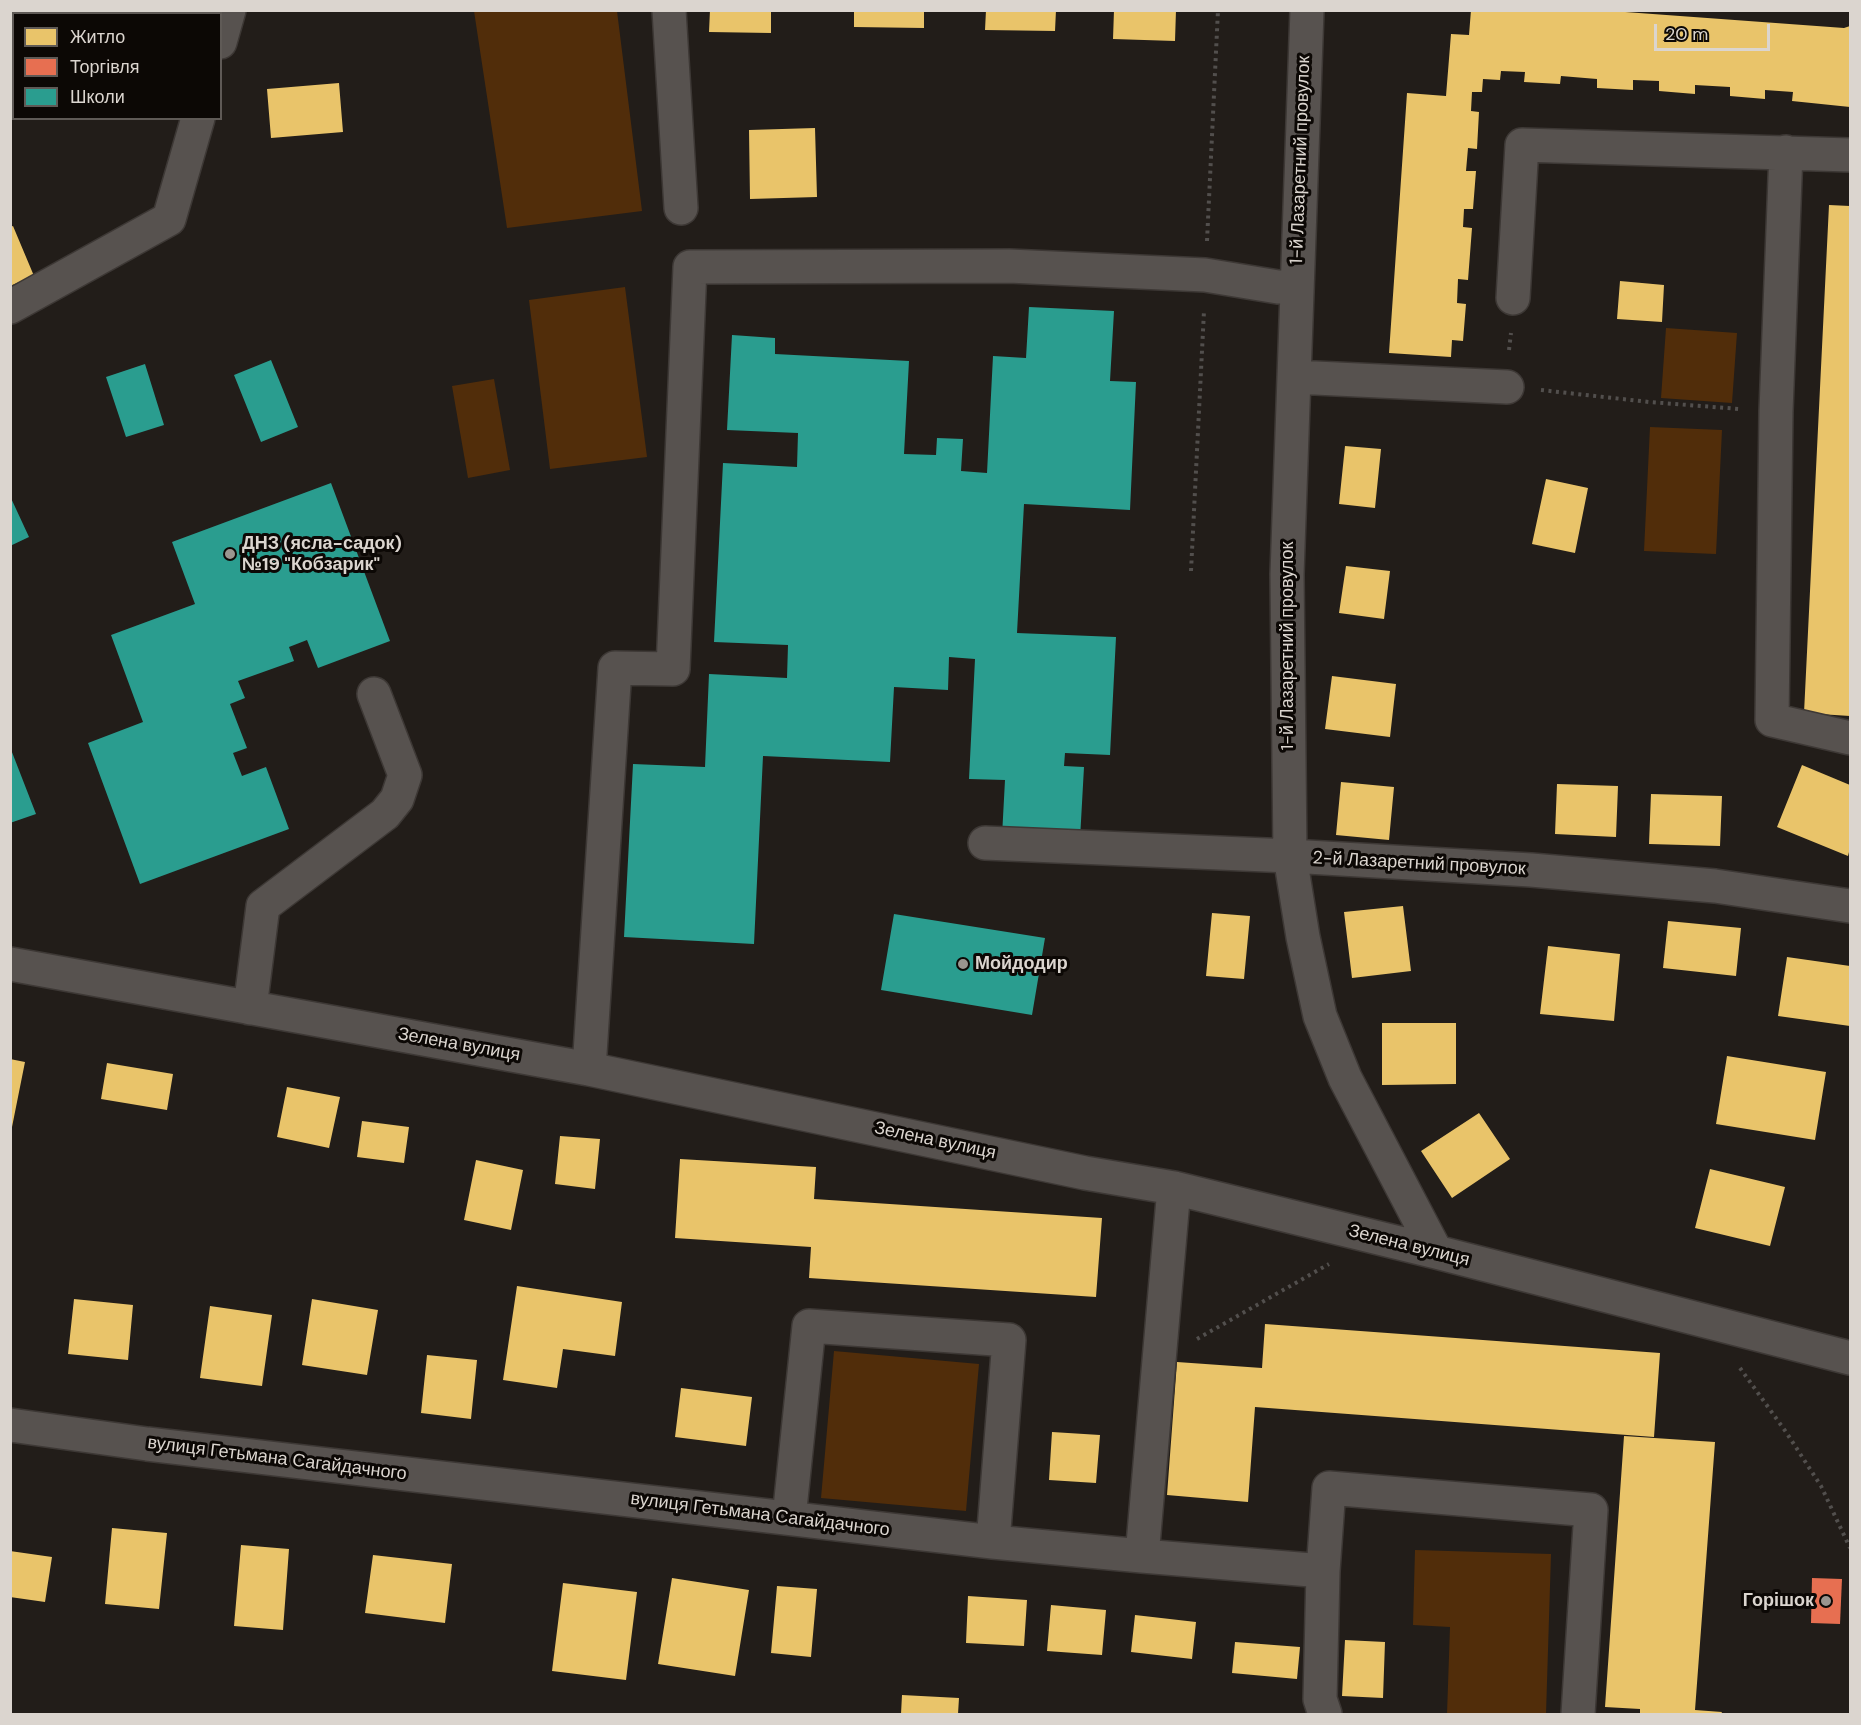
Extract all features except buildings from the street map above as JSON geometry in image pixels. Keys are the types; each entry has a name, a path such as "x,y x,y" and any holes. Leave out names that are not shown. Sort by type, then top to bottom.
{"street":[{"path":"222,36 230,10"},
{"path":"669,10 681,208"},
{"name":"1-й Лазаретний провулок","path":"1307,10 1287,574 1290,856 1303,937 1320,1016 1345,1078 1436,1252"},
{"path":"10,307 169,219 197,120"},
{"path":"1513,298 1522,145 1851,155"},
{"path":"1786,152 1776,411 1772,720 1851,738"},
{"path":"589,1069 615,668 673,669 690,267 1010,266 1205,275 1278,287 1297,287"},
{"path":"1294,377 1507,387"},
{"path":"250,1008 263,906 385,814 397,799 405,775 374,693"},
{"name":"2-й Лазаретний провулок","path":"985,843 1290,856 1531,870 1692,884 1851,906"},
{"name":"Зелена вулиця","path":"10,964 589,1069 1085,1173 1174,1188 1851,1358"},
{"path":"1142,1556 1174,1188"},
{"path":"789,1518 809,1326 1010,1340 993,1542"},
{"name":"вулиця Гетьмана Сагайдачного","path":"10,1425 147,1444 993,1542 1323,1572"},
{"path":"1325,1714 1320,1699 1323,1572 1329,1488 1591,1510 1578,1714"}],"path":[{"path":"1513,298 1507,387 1649,402 1776,411"},
{"path":"1159,1360 1337,1259"},
{"path":"1734,1360 1786,1432 1821,1486 1851,1548"}],"shaded area":[{"path":"474,11 617,11 642,211 507,228"},
{"path":"625,287 647,457 550,469 529,300"},
{"path":"1666,328 1737,333 1732,403 1661,398"},
{"path":"494,379 510,470 468,478 452,386"},
{"path":"1650,427 1722,430 1716,554 1644,551"},
{"path":"834,1351 979,1364 966,1511 821,1498"},
{"path":"1415,1550 1551,1554 1546,1714 1447,1714 1450,1627 1413,1625"}],"place":[{"name":"ДНЗ (ясла-садок) №19 \"Кобзарик\"","path":"230,554"},
{"name":"Мойдодир","path":"963,964"},
{"name":"Горішок","path":"1826,1601"}]}
